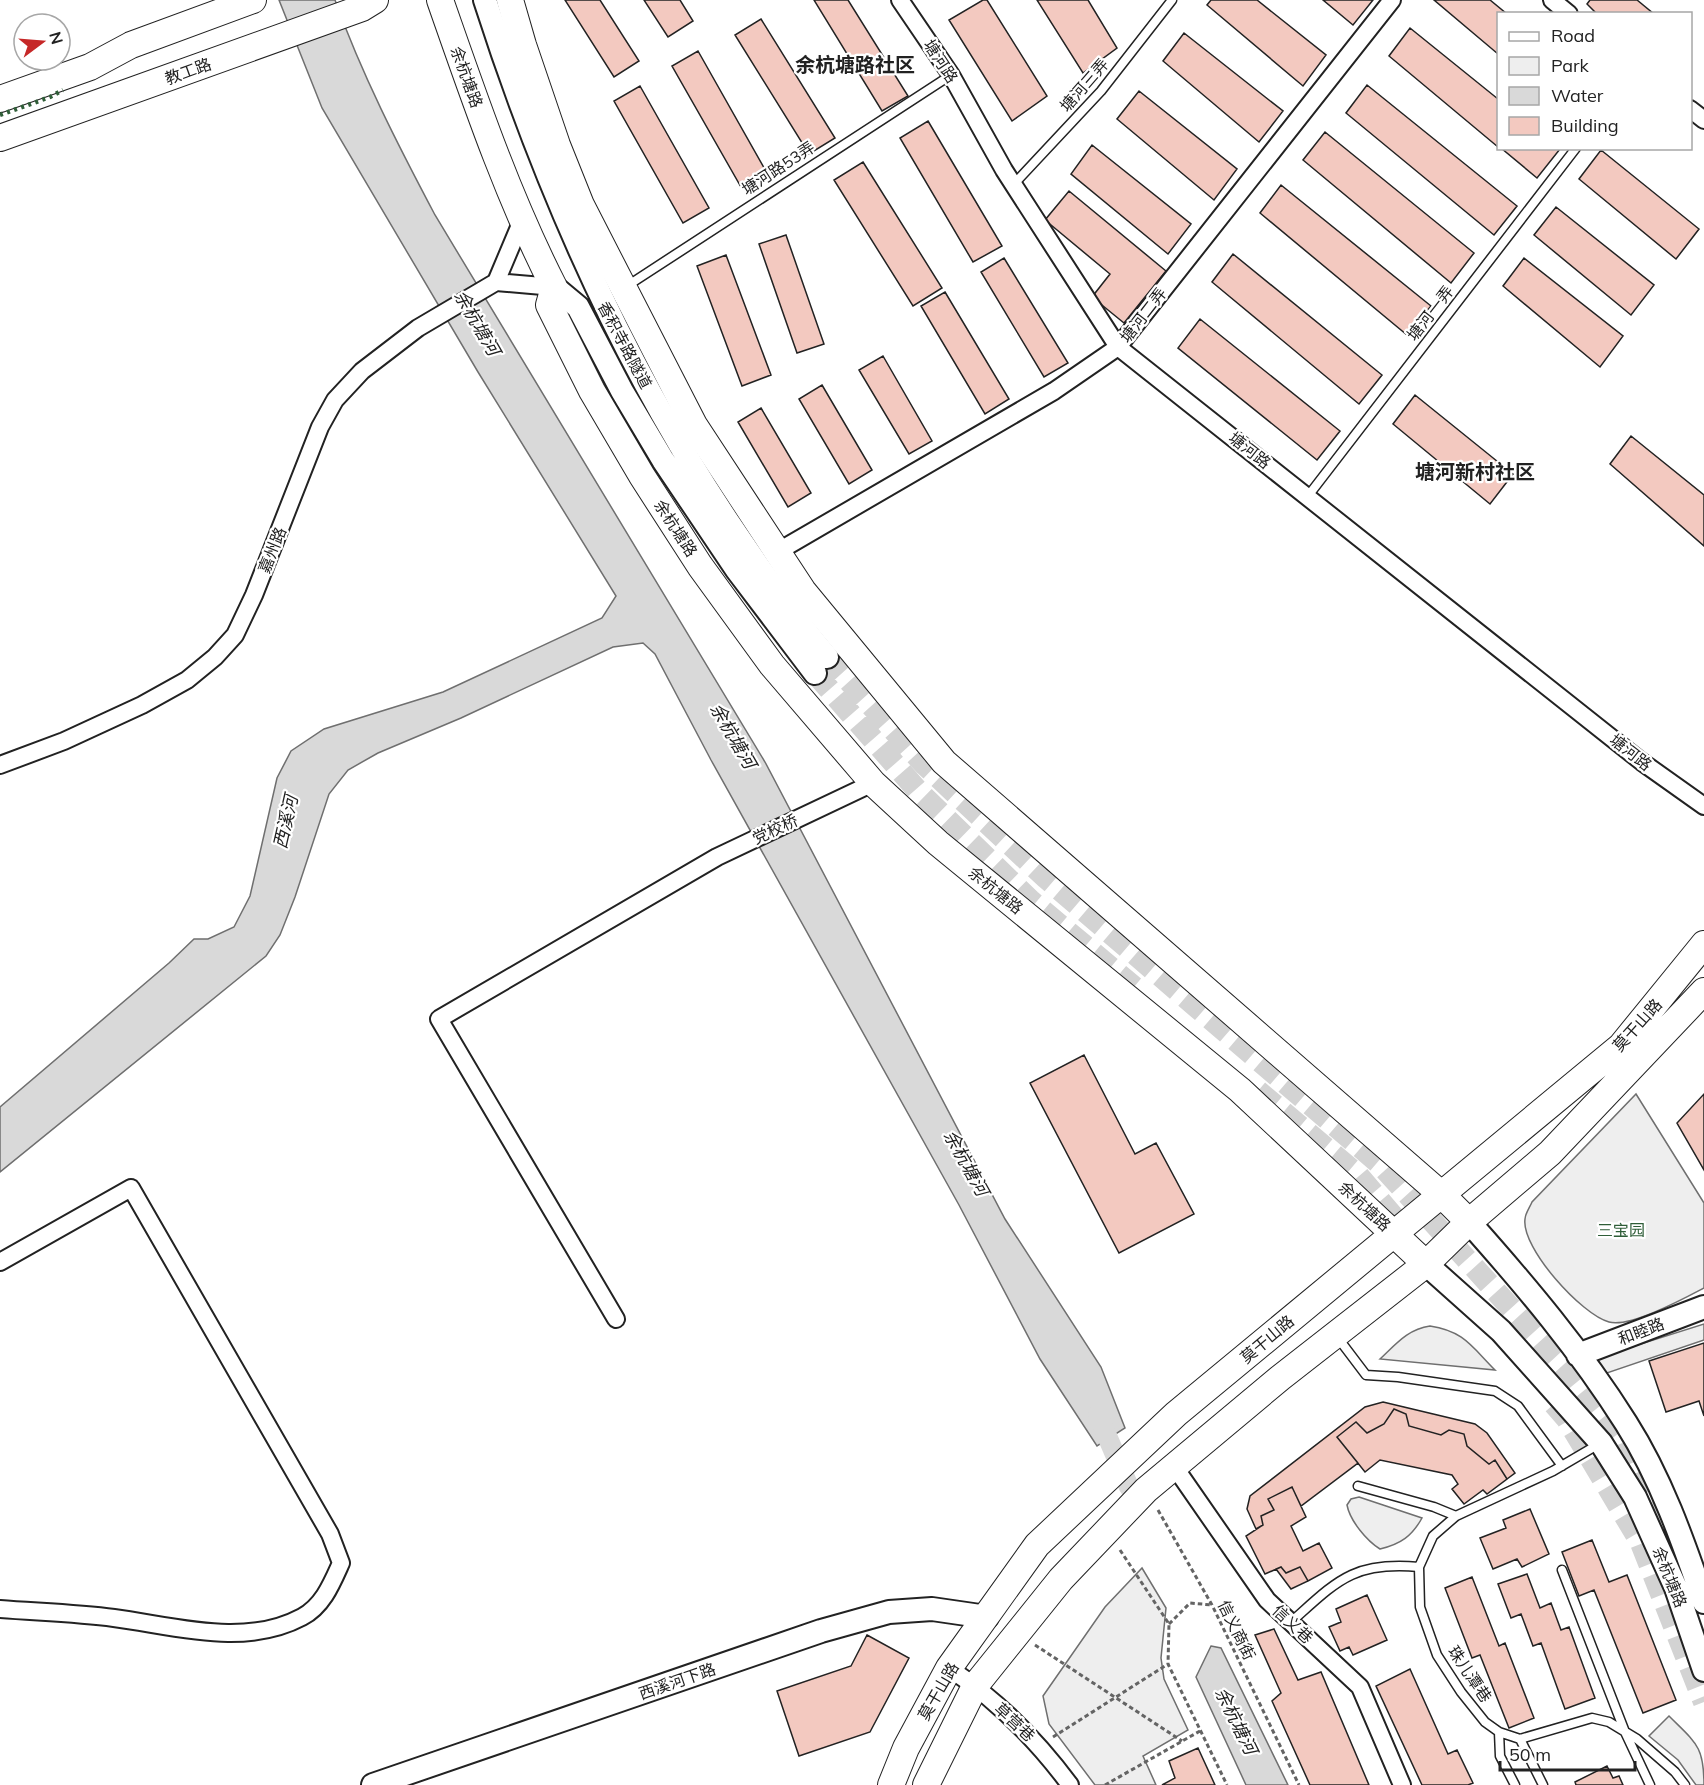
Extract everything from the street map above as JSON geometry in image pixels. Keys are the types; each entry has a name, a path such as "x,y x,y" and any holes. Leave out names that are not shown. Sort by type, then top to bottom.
{"main road":[{"path":"0,99 90,67 131,45 253,0"},
{"name":"余杭塘路","path":"440,0 485,128 555,287 549,305 592,391 642,476 700,566 772,666 873,783 938,843 1240,1090 1501,1331 1601,1443 1635,1497 1676,1588 1704,1670"},
{"name":"香积寺路隧道","path":"485,0 518,102 593,285 689,464 788,611 821,665 738,570 663,460 622,391 578,307 555,287"},
{"name":"余杭塘路","path":"510,0 557,145 581,205 623,288 694,425 777,552 823,616 944,762 1442,1195 1469,1222 1543,1305 1632,1434 1672,1513 1704,1602"},
{"name":"教工路","path":"0,138 369,4"},
{"name":"莫干山路","path":"891,1785 906,1748 949,1668 1036,1545 1121,1468 1176,1414 1621,1046 1704,944"},
{"name":"莫干山路","path":"927,1785 975,1686 1060,1579 1146,1490 1426,1264 1469,1222 1550,1153 1704,991"},
{"name":"和睦路","path":"1578,1355 1704,1307"},
{"name":"西溪河下路","path":"373,1785 810,1635 890,1612 932,1609 987,1617"}],"street":[{"name":"塘河路","path":"900,0 951,75 1013,185 1118,347 1642,762 1704,806"},
{"name":"塘河二弄","path":"777,552 1054,391 1118,347 1392,0"},
{"path":"1552,0 1567,12"},
{"path":"1692,111 1704,120"},
{"path":"523,218 496,282 555,287"},
{"name":"嘉州路","path":"0,765 64,741 142,705 187,680 215,657 235,635 245,615 320,427 335,400 362,371 418,328 496,282"},
{"name":"党校桥","path":"616,1319 439,1019 743,844 873,783"},
{"path":"0,1262 131,1188 330,1534 341,1563 327,1595 304,1617 262,1631 223,1634 111,1618 0,1609"},
{"name":"信义巷","path":"1174,1466 1267,1600 1360,1687 1402,1785"},
{"name":"草营巷","path":"949,1668 975,1686 1041,1745 1070,1785"}],"lane":[{"name":"塘河三弄","path":"1013,185 1101,91 1172,0"},
{"name":"塘河路53弄","path":"623,288 951,75"},
{"name":"塘河一弄","path":"1308,496 1574,150"},
{"path":"1336,1335 1366,1375 1398,1377 1495,1391 1518,1406 1562,1466"},
{"name":"珠儿潭巷","path":"1520,1739 1499,1732 1485,1722 1461,1692 1437,1655 1420,1607 1419,1567 1433,1536 1456,1516 1562,1466 1601,1443"},
{"path":"1358,1486 1434,1507 1456,1516"},
{"path":"1291,1622 1327,1590 1369,1567 1392,1564 1419,1567"},
{"path":"1562,1570 1625,1732 1650,1785"},
{"path":"1543,1785 1520,1739 1592,1718 1609,1722 1625,1732 1675,1772 1685,1785"},
{"path":"1499,1732 1500,1756 1515,1785"}],"path":[{"name":"信义商街","path":"1146,1490 1212,1605 1299,1785"},
{"path":"1107,1531 1169,1624 1168,1664 1227,1785"},
{"path":"1169,1624 1190,1603 1212,1605"},
{"path":"1018,1634 1182,1741"},
{"path":"1041,1745 1168,1664"},
{"path":"1105,1785 1200,1731"}],"green space":[{"name":"三宝园","path":"1636,1094 1704,1203 1704,1288 1643,1317 1618,1323 1597,1317 1555,1279 1533,1246 1526,1231 1525,1217 1532,1202"},
{"path":"1704,1324 1704,1340 1607,1373 1593,1359"},
{"path":"1430,1326 1442,1328 1467,1341 1495,1370 1380,1359 1415,1330"},
{"path":"1359,1497 1422,1518 1405,1538 1394,1545 1380,1549 1360,1530 1349,1511 1347,1505 1351,1499"},
{"path":"1142,1568 1166,1608 1161,1658 1164,1679 1188,1730 1143,1756 1156,1785 1095,1785 1049,1724 1043,1696 1105,1607"},
{"path":"1669,1716 1697,1746 1704,1772 1704,1785 1696,1785 1678,1760 1649,1736"}],"water":[{"name":"西溪河","path":"279,0 335,0 369,83 435,215 765,762 1005,1219 1101,1367 1125,1428 1097,1446 1040,1359 959,1205 711,760 655,654 643,643 613,647 461,718 378,753 348,770 329,794 295,897 280,935 266,956 0,1172 0,1107 194,939 208,939 234,927 250,896 277,778 291,751 324,729 443,692 602,618 616,596 478,372 322,108"},
{"path":"1211,1646 1221,1648 1288,1785 1246,1785 1196,1677"}],"building":[{"path":"565,0 600,0 639,61 614,77"},
{"path":"644,0 680,0 693,21 668,37"},
{"path":"814,0 848,0 908,96 882,111"},
{"path":"983,0 987,0 1047,96 1012,121 949,20"},
{"path":"1037,0 1088,0 1117,48 1083,73"},
{"path":"1211,0 1257,0 1326,55 1303,86 1207,5"},
{"path":"1323,0 1373,0 1353,25"},
{"path":"1434,0 1490,0 1505,12 1497,12 1497,53"},
{"path":"1590,0 1637,0 1652,12 1595,12 1587,4"},
{"path":"761,19 835,138 809,154 735,35"},
{"path":"1410,28 1497,98 1497,146 1389,56"},
{"path":"1184,33 1283,111 1259,142 1163,61"},
{"path":"698,51 767,173 741,187 672,66"},
{"path":"1367,85 1517,206 1494,235 1346,113"},
{"path":"640,86 709,208 683,223 614,101"},
{"path":"1139,91 1237,169 1214,200 1117,119"},
{"path":"928,121 1002,246 973,262 900,138"},
{"path":"1325,132 1474,253 1451,283 1303,160"},
{"path":"1092,145 1191,224 1168,254 1071,174"},
{"path":"1503,150 1559,150 1537,178"},
{"path":"1601,150 1699,229 1676,259 1579,179"},
{"path":"863,162 942,288 913,306 834,180"},
{"path":"1281,185 1431,306 1407,335 1260,213"},
{"path":"1069,191 1166,271 1124,323 1092,297 1110,274 1045,220"},
{"path":"1556,207 1654,285 1631,315 1534,235"},
{"path":"786,235 824,344 797,353 759,244"},
{"path":"1233,254 1382,375 1359,404 1212,282"},
{"path":"726,255 771,375 742,386 697,266"},
{"path":"1004,258 1068,363 1044,377 981,272"},
{"path":"1524,258 1623,336 1600,367 1503,286"},
{"path":"945,292 1009,399 985,414 921,306"},
{"path":"1200,319 1340,431 1317,460 1178,348"},
{"path":"883,356 932,441 909,454 859,370"},
{"path":"822,385 872,470 849,484 799,399"},
{"path":"1415,395 1513,474 1490,504 1393,424"},
{"path":"761,408 811,493 788,507 738,422"},
{"path":"1631,436 1704,495 1704,546 1610,464"},
{"path":"1084,1055 1135,1154 1156,1143 1194,1214 1119,1253 1030,1083"},
{"path":"1704,1094 1704,1170 1677,1123"},
{"path":"1704,1343 1704,1416 1699,1401 1666,1412 1649,1361"},
{"path":"1383,1402 1475,1424 1487,1433 1515,1473 1507,1479 1495,1460 1489,1464 1467,1446 1464,1434 1449,1430 1441,1435 1409,1426 1406,1414 1394,1409 1384,1424 1367,1433 1356,1422 1337,1437 1358,1463 1301,1506 1292,1487 1268,1499 1274,1510 1261,1516 1263,1525 1256,1529 1247,1509 1250,1496 1365,1407"},
{"path":"1394,1409 1406,1414 1409,1426 1441,1435 1449,1430 1464,1434 1467,1446 1489,1464 1495,1460 1507,1479 1487,1494 1483,1490 1464,1504 1452,1489 1458,1484 1452,1475 1380,1460 1365,1472 1337,1437 1356,1422 1367,1433 1384,1424"},
{"path":"1292,1487 1306,1517 1291,1526 1303,1551 1319,1543 1332,1568 1308,1581 1300,1567 1286,1573 1281,1567 1265,1574 1246,1536 1263,1525 1261,1516 1274,1510 1268,1499"},
{"path":"1530,1509 1549,1554 1522,1567 1517,1559 1493,1569 1480,1538 1506,1528 1503,1520"},
{"path":"1592,1540 1609,1582 1627,1575 1676,1700 1643,1713 1594,1590 1579,1596 1562,1552"},
{"path":"1281,1567 1286,1573 1300,1567 1308,1581 1291,1589 1276,1569"},
{"path":"1527,1574 1540,1608 1551,1603 1561,1630 1569,1627 1595,1698 1565,1709 1541,1643 1533,1646 1521,1614 1511,1618 1498,1584"},
{"path":"1472,1577 1499,1646 1505,1643 1534,1718 1509,1728 1480,1655 1472,1658 1445,1588"},
{"path":"1367,1595 1387,1640 1353,1655 1349,1647 1340,1651 1329,1627 1341,1622 1336,1609"},
{"path":"1274,1629 1298,1680 1321,1672 1369,1785 1310,1785 1272,1701 1281,1693 1255,1635"},
{"path":"867,1635 909,1658 870,1732 799,1756 777,1691 851,1666"},
{"path":"1410,1669 1448,1754 1457,1750 1473,1783 1468,1785 1422,1785 1376,1686"},
{"path":"1198,1748 1215,1785 1162,1785 1175,1778 1169,1761"},
{"path":"1607,1766 1613,1778 1619,1776 1623,1785 1576,1785 1575,1782"}],"waterway":[{"name":"余杭塘河","path":"1098,1415 1129,1487"}],"tunnel":[{"path":"827,657 925,765 1046,878 1381,1165 1571,1374 1624,1439 1659,1525"},
{"path":"815,673 919,792 1030,900 1134,987"},
{"path":"1258,1091 1358,1175 1409,1235"},
{"path":"1554,1404 1567,1419 1641,1543 1704,1702"}],"hedge":[{"path":"0,115 63,90"}],"district":[{"name":"余杭塘路社区","path":"855,65"},
{"name":"塘河新村社区","path":"1475,472"}]}
